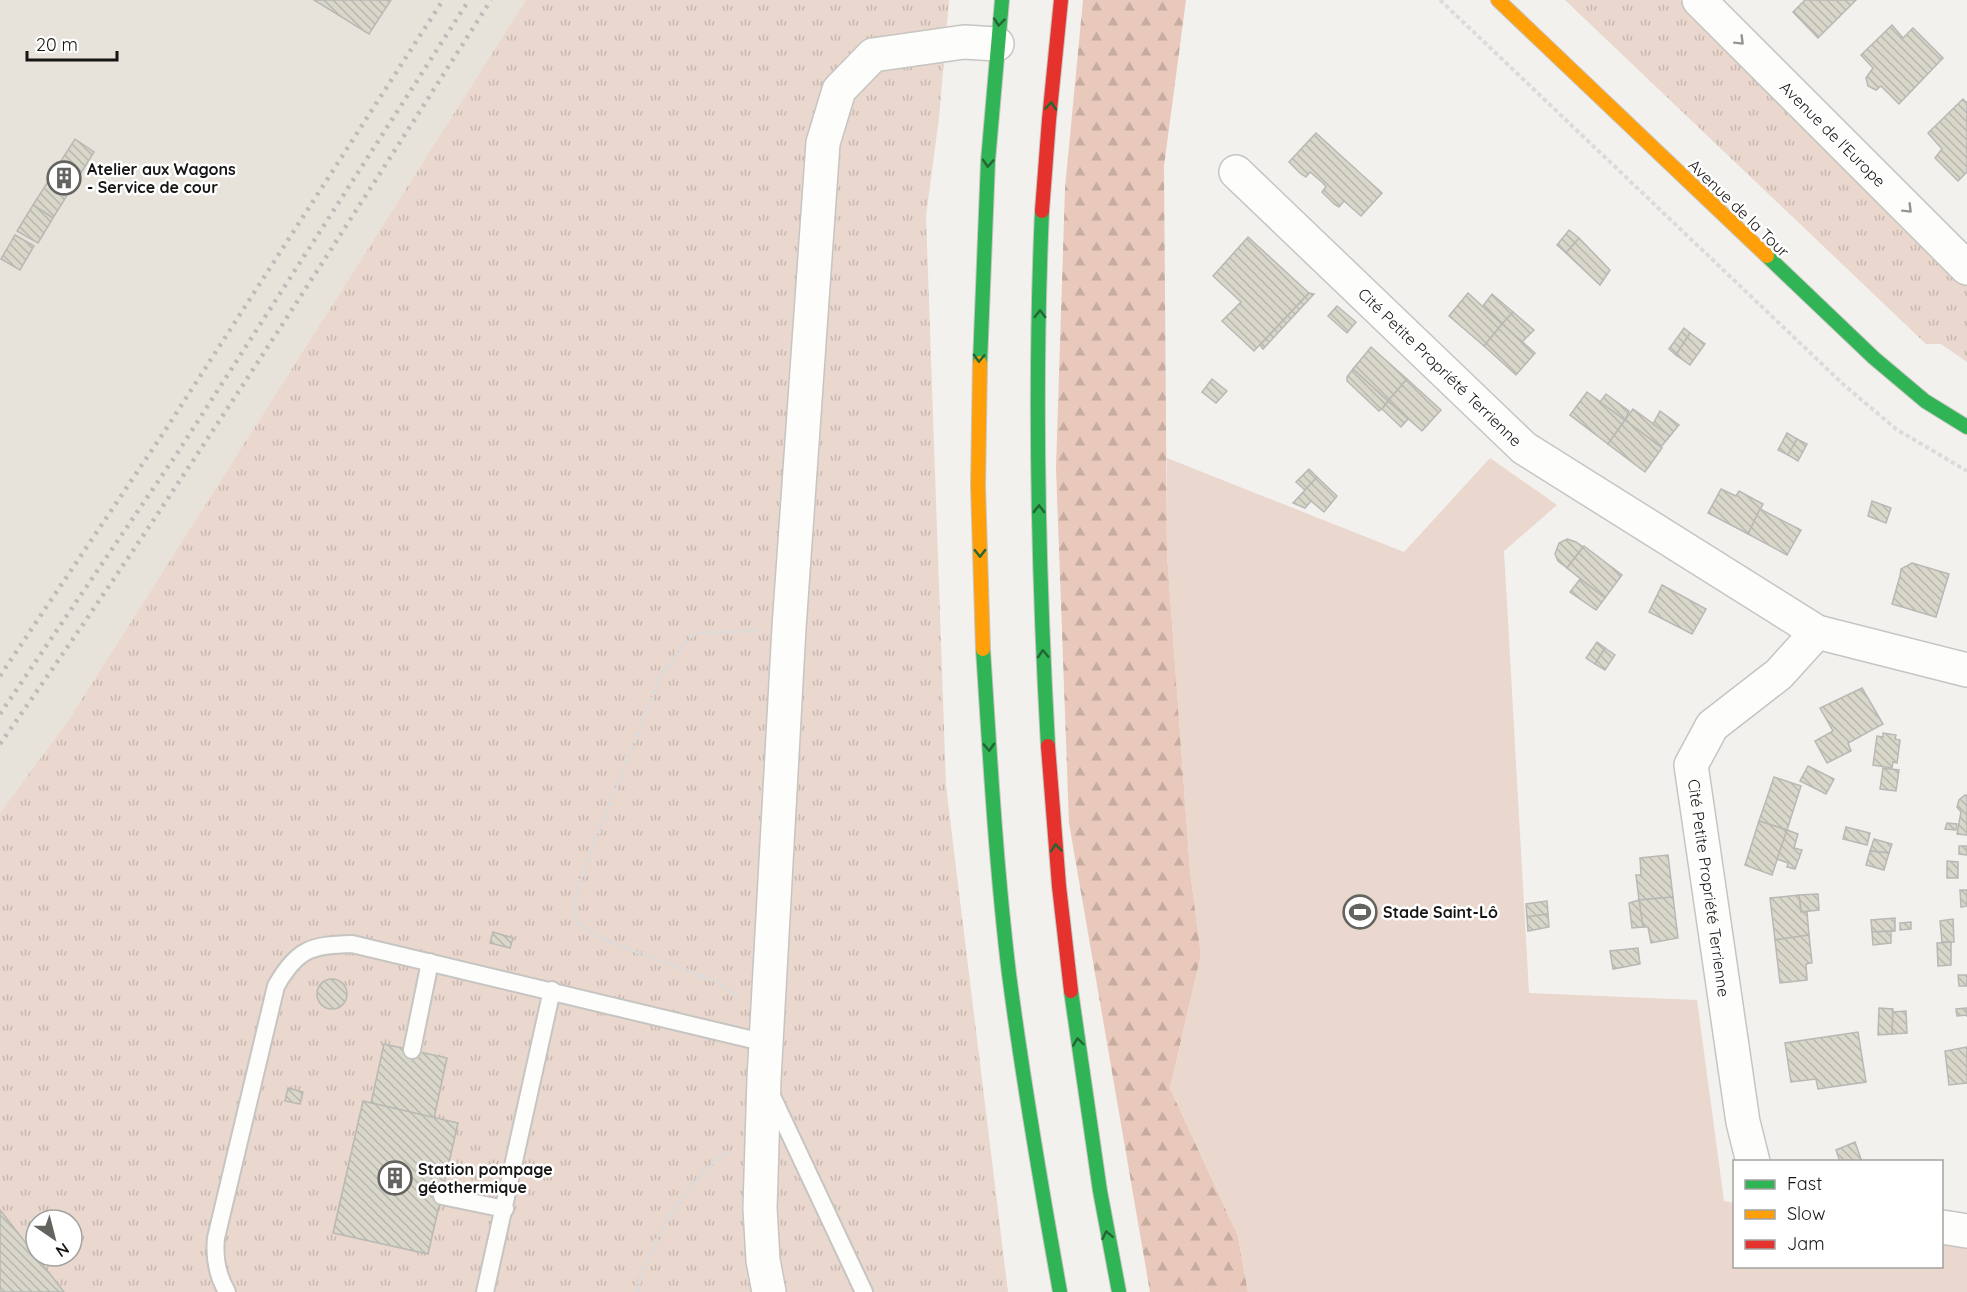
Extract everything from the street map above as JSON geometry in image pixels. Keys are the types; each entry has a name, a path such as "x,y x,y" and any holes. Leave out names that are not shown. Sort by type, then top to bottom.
{"main road":[{"path":"1002,0 985,203 979,364 982,626 1003,916 1026,1102 1060,1292"},
{"path":"1061,0 1041,239 1039,568 1046,725 1072,998 1101,1204 1119,1292"},
{"name":"Avenue de la Tour","path":"1498,0 1874,358 1925,401 1967,427"}],"street":[{"name":"Avenue de l'Europe","path":"1699,0 1967,268"},
{"path":"769,1292 763,1260 760,1208 764,1079 789,628 823,143 839,90 873,56 964,42 997,44"},
{"name":"Cité Petite Propriété Terrienne","path":"1236,172 1524,448 1817,632 1967,670"},
{"name":"Cité Petite Propriété Terrienne","path":"1753,1160 1743,1122 1691,765 1712,726 1779,674 1817,632"},
{"path":"1943,1227 1967,1231"}],"lane":[{"path":"227,1292 218,1273 214,1256 216,1238 276,986 286,968 303,952 324,945 352,944 552,990 767,1029"},
{"path":"412,1050 430,962"},
{"path":"485,1292 552,990"},
{"path":"764,1079 864,1292"},
{"path":"442,1196 505,1209"}],"path":[{"path":"1440,0 1844,385 1896,429 1967,471"},
{"path":"767,1029 718,982 600,938 576,922 575,899 585,864 661,675 692,634 789,628"},
{"path":"638,1292 638,1282 660,1231 694,1182 719,1158 763,1129"}],"shaded area":[{"path":"0,0 526,0 68,721 0,813"}],"green space":[{"path":"526,0 949,0 939,118 926,216 946,786 1008,1292 0,1292 0,813 68,721"},
{"path":"1083,0 1186,0 1164,166 1167,553 1190,870 1201,955 1170,1088 1238,1236 1248,1292 1150,1292 1069,823 1056,468 1065,188"},
{"path":"1565,0 1680,0 1967,285 1967,362 1941,344 1926,344"},
{"name":"Stade Saint-Lô","path":"1167,458 1404,552 1490,458 1557,505 1504,551 1529,993 1697,1000 1724,1201 1733,1203 1733,1268 1943,1268 1943,1242 1967,1246 1967,1292 1248,1292 1238,1236 1170,1088 1201,955 1190,870 1167,553"}],"building":[{"path":"314,0 391,0 369,34"},
{"path":"1805,0 1856,0 1818,38 1793,12"},
{"path":"1892,25 1903,38 1913,28 1943,58 1899,104 1881,86 1876,90 1868,86 1866,78 1873,68 1861,55"},
{"path":"1963,99 1967,103 1967,172 1958,181 1935,158 1942,149 1928,133"},
{"path":"1316,133 1382,193 1361,216 1344,201 1339,207 1334,204 1322,192 1326,187 1323,183 1310,172 1306,177 1301,174 1289,162"},
{"name":"Atelier aux Wagons - Service de cour","path":"75,139 94,152 53,218 33,205"},
{"name":"Atelier aux Wagons - Service de cour","path":"33,205 53,218 38,243 17,231"},
{"path":"1569,230 1579,238 1566,253 1557,245"},
{"path":"15,235 34,246 20,270 1,259"},
{"path":"1248,237 1309,293 1254,351 1222,321 1241,302 1213,276"},
{"path":"1579,238 1610,270 1600,285 1566,253"},
{"path":"1309,293 1314,294 1263,349 1260,345"},
{"path":"1468,293 1502,324 1484,346 1449,316"},
{"path":"1492,294 1513,312 1502,324 1483,306"},
{"path":"1337,306 1356,322 1347,333 1328,316"},
{"path":"1513,312 1534,330 1522,342 1502,324"},
{"path":"1502,324 1535,353 1516,375 1484,346"},
{"path":"1684,328 1690,333 1676,355 1669,349"},
{"path":"1690,333 1705,344 1690,365 1676,355"},
{"path":"1371,347 1407,379 1388,401 1353,369"},
{"path":"1353,369 1388,401 1382,409 1379,411 1347,381"},
{"path":"1212,379 1227,391 1216,403 1202,392"},
{"path":"1407,379 1441,410 1422,431 1388,401"},
{"path":"1587,392 1625,420 1608,444 1570,415"},
{"path":"1606,394 1629,411 1625,420 1600,402"},
{"path":"1388,401 1408,419 1401,427 1382,409"},
{"path":"1633,409 1670,436 1661,447 1625,420"},
{"path":"1660,411 1679,425 1670,436 1653,424"},
{"path":"1625,420 1662,448 1645,472 1608,444"},
{"path":"1787,433 1797,439 1788,455 1778,450"},
{"path":"1797,439 1807,444 1798,461 1788,455"},
{"path":"1309,469 1317,477 1305,490 1296,482"},
{"path":"1317,477 1337,496 1324,512 1311,501 1305,508 1293,503"},
{"path":"1721,489 1736,496 1739,491 1763,504 1748,534 1708,513"},
{"path":"1872,501 1891,508 1886,523 1868,516"},
{"path":"1760,509 1801,530 1787,555 1748,534"},
{"path":"1567,539 1583,547 1567,568 1558,561 1555,554 1559,543"},
{"path":"1584,546 1622,575 1605,598 1567,568"},
{"path":"1912,563 1949,574 1936,617 1892,604 1901,569"},
{"path":"1580,579 1605,598 1596,610 1570,592"},
{"path":"1662,585 1706,609 1692,634 1649,612"},
{"path":"1597,642 1605,648 1595,664 1586,658"},
{"path":"1605,648 1615,655 1605,670 1595,664"},
{"path":"1862,688 1883,724 1848,743 1851,751 1827,763 1815,741 1833,731 1820,708"},
{"path":"1883,733 1896,735 1895,739 1900,740 1897,763 1893,762 1892,768 1873,765 1877,736 1883,737"},
{"path":"1808,766 1834,779 1826,794 1800,781"},
{"path":"1883,768 1899,770 1896,791 1880,789"},
{"path":"1774,777 1801,786 1787,830 1759,821"},
{"path":"1967,795 1967,835 1957,834 1961,812 1957,807 1959,800"},
{"path":"1759,821 1787,830 1772,875 1745,865"},
{"path":"1947,823 1957,824 1956,830 1945,829"},
{"path":"1846,827 1870,833 1867,845 1843,839"},
{"path":"1787,830 1798,834 1794,848 1802,850 1795,869 1787,867 1788,863 1777,859"},
{"path":"1874,839 1892,844 1889,853 1870,851"},
{"path":"1959,846 1967,846 1967,855 1959,854"},
{"path":"1870,851 1889,853 1884,870 1866,865"},
{"path":"1668,855 1673,897 1639,900 1636,875 1641,875 1640,858"},
{"path":"1947,861 1958,862 1958,878 1947,878"},
{"path":"1960,890 1967,890 1967,906 1961,907"},
{"path":"1818,894 1819,910 1801,912 1799,895"},
{"path":"1799,895 1801,912 1807,912 1809,935 1775,940 1770,898"},
{"path":"1673,897 1678,938 1651,943 1648,927 1643,927 1639,900"},
{"path":"1639,900 1643,927 1632,928 1629,903"},
{"path":"1547,901 1548,914 1527,917 1526,904"},
{"path":"1548,914 1549,927 1528,931 1527,917"},
{"path":"1895,918 1895,931 1872,932 1871,920"},
{"path":"1953,919 1954,942 1942,942 1940,921"},
{"path":"1911,922 1911,929 1900,930 1900,923"},
{"path":"1891,931 1891,943 1873,945 1872,932"},
{"path":"493,932 513,938 510,948 490,943"},
{"path":"1809,935 1812,963 1806,964 1807,980 1780,983 1775,940"},
{"path":"1951,942 1951,965 1938,966 1937,943"},
{"path":"1638,948 1640,964 1613,969 1610,951"},
{"path":"1958,975 1967,975 1967,986 1959,986"},
{"path":"332,979 343,983 347,994 343,1005 332,1009 321,1005 317,994 321,983"},
{"path":"1879,1008 1893,1009 1892,1034 1878,1035"},
{"path":"1967,1008 1967,1015 1957,1016 1956,1009"},
{"path":"1906,1011 1907,1033 1892,1034 1893,1012"},
{"path":"1858,1032 1866,1082 1818,1089 1816,1079 1791,1082 1785,1043"},
{"path":"384,1044 447,1058 434,1118 371,1103"},
{"path":"1967,1047 1967,1083 1949,1085 1945,1051"},
{"path":"288,1088 303,1092 300,1104 285,1101"},
{"name":"Station pompage géothermique","path":"363,1101 458,1123 428,1254 333,1233"},
{"path":"1855,1142 1861,1160 1839,1160 1836,1150"},
{"path":"0,1210 24,1241 24,1268 45,1268 64,1292 0,1292"}],"railway":[{"path":"0,676 166,429 443,0"},
{"path":"0,714 178,452 469,0"},
{"path":"0,744 188,468 491,0"}],"traffic: fast":[{"path":"980,363 988,161 1002,0"},
{"path":"1042,211 1038,345 1038,478 1048,746"},
{"path":"1767,256 1874,358 1925,401 1967,427"},
{"path":"983,649 1004,933 1020,1054 1060,1292"},
{"path":"1071,991 1100,1191 1119,1292"}],"traffic: slow":[{"path":"1498,0 1767,256"},
{"path":"980,363 978,486 983,649"}],"traffic: jam":[{"path":"1042,211 1061,0"},
{"path":"1048,746 1059,886 1071,991"}],"place":[{"name":"Atelier aux Wagons - Service de cour","path":"64,178"},
{"name":"Stade Saint-Lô","path":"1360,912"},
{"name":"Station pompage géothermique","path":"395,1178"}]}
